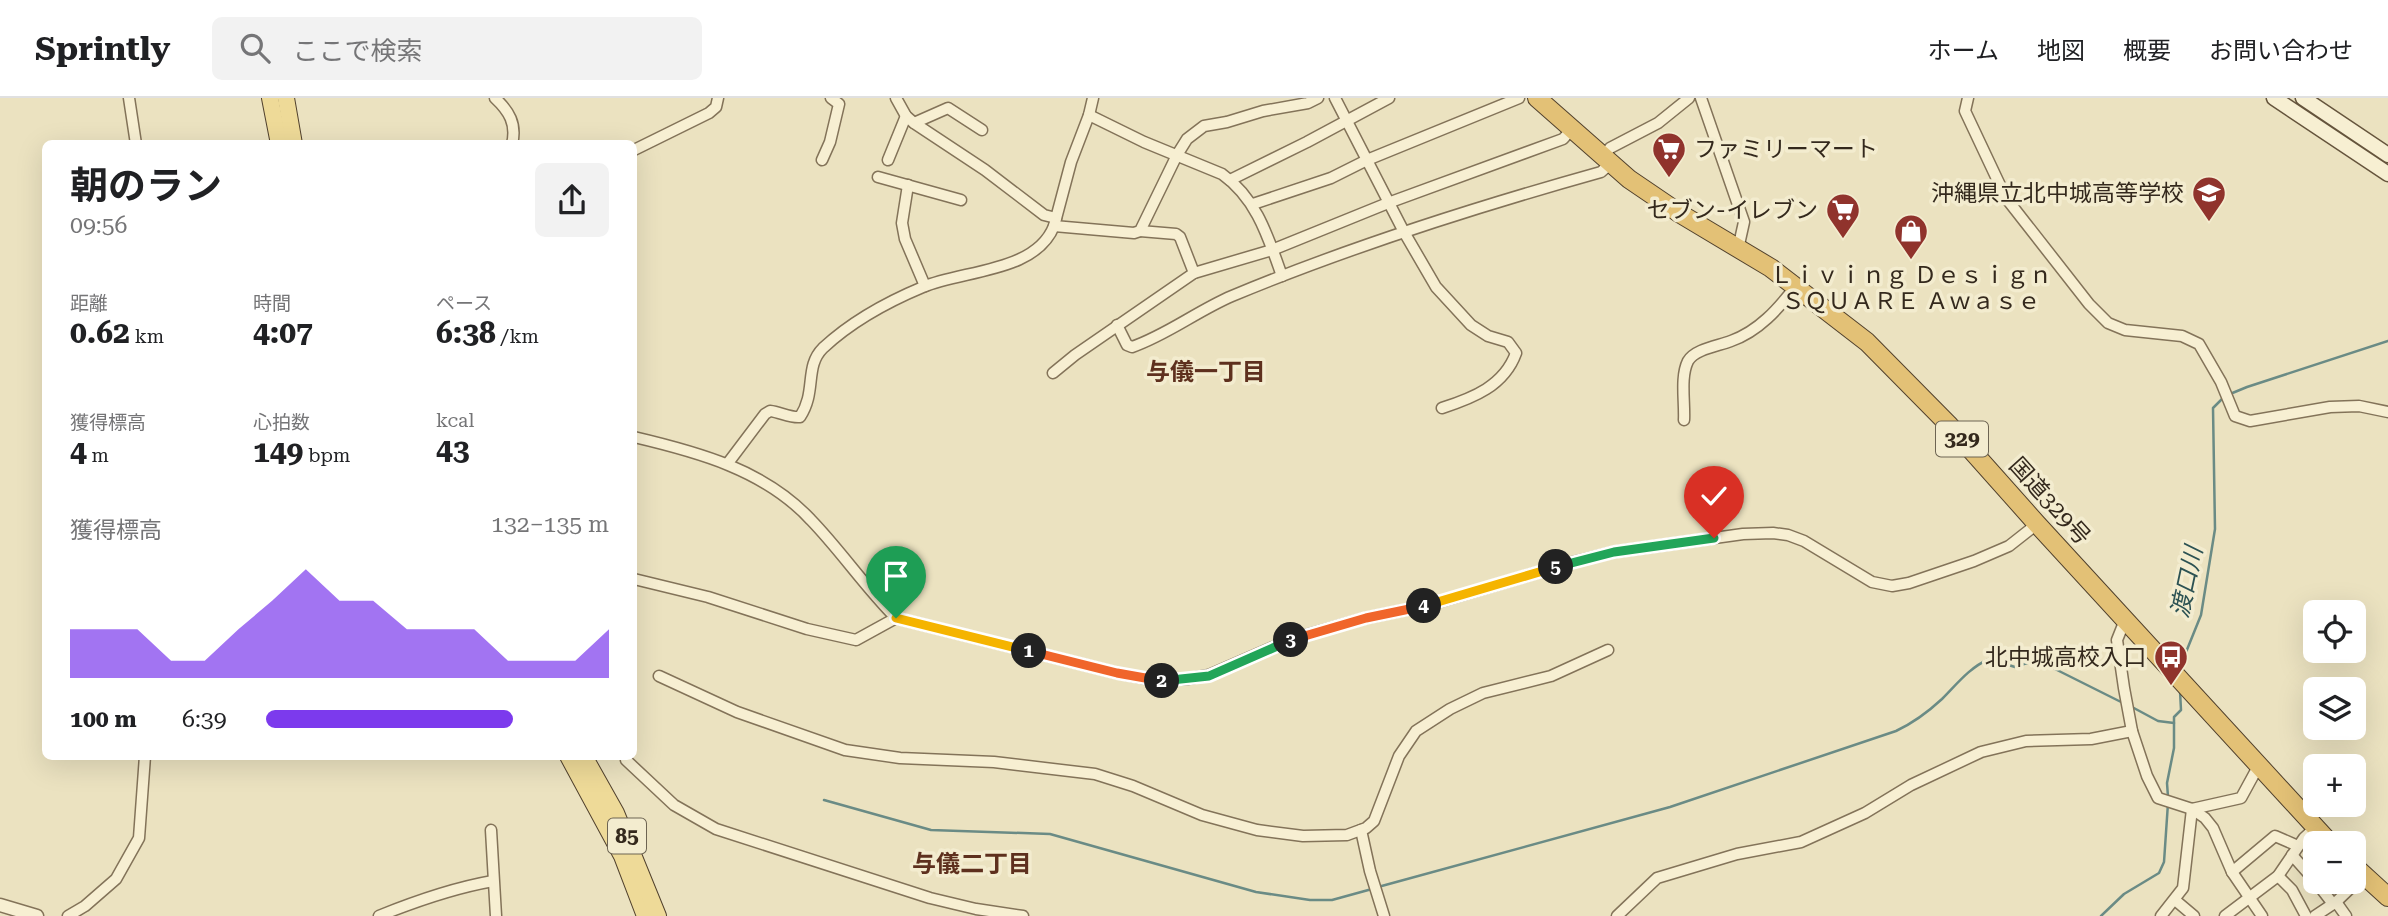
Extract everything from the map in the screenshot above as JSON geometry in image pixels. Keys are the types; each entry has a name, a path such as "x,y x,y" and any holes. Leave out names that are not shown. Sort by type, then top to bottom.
{"highway":[{"name":"国道329号","path":"1537,98 1606,160 1653,196 1796,286 1867,342 1948,424 2320,831"},
{"path":"2366,877 2388,897"}],"main road":[{"path":"270,98 278,140"},
{"path":"286,98 293,140"},
{"path":"2274,98 2388,174"},
{"path":"2303,98 2388,155"},
{"name":"85","path":"578,760 622,856 645,916"},
{"name":"85","path":"578,760 616,813 659,916"}],"street":[{"path":"129,98 135,140"},
{"path":"495,98 506,108 513,121 513,140"},
{"path":"637,149 709,113 716,107 718,98"},
{"path":"822,160 838,111 839,104 831,98"},
{"path":"896,98 910,120 985,170 1055,222 1134,233 1140,231 1176,234 1180,237 1194,273"},
{"path":"728,463 765,414 770,411 800,417 808,405 812,385 811,365 821,350 867,314 925,286 1023,260 1039,249 1051,234 1070,162 1090,116 1093,98"},
{"path":"1140,231 1187,138 1204,125 1308,103 1318,98"},
{"path":"1335,98 1404,232 1436,287 1471,325 1488,336 1508,341 1516,353 1498,380 1466,401 1442,408"},
{"path":"1230,180 1389,98"},
{"path":"1253,204 1331,178 1367,160 1519,98"},
{"path":"1117,325 1126,345 1132,347 1151,341 1228,297 1282,276 1404,232 1601,172 1609,149 1658,122 1689,98"},
{"path":"1701,98 1744,222 1738,248"},
{"path":"1968,98 1965,111 2006,198 2089,304 2108,323 2125,330 2182,336 2199,344 2221,382 2235,416 2250,421 2329,407 2360,406 2388,412"},
{"path":"888,160 910,120 948,108 982,130"},
{"path":"1090,116 1222,174 1230,180 1253,204 1282,276"},
{"path":"1053,373 1117,325 1194,273 1272,250 1388,202 1563,139 1571,130"},
{"path":"878,177 961,200"},
{"path":"908,185 902,223 905,239 925,286"},
{"path":"1684,420 1684,381 1687,363 1693,354 1750,334 1781,306 1796,286"},
{"path":"637,437 728,463 779,491 811,520 873,595 896,618 1157,681 1209,676 1292,639 1366,618 1429,605 1614,552 1743,534 1773,533 1804,541 1872,582 1892,586 1974,561 2009,546 2037,524"},
{"path":"637,580 708,597 797,626 856,640 896,618"},
{"path":"2125,620 2117,640 2132,731 2147,776 2158,798 2192,810 2205,818 2213,828 2232,872 2262,916"},
{"path":"659,676 737,712 845,750 900,758 994,762 1095,774 1133,786 1202,815 1257,830 1303,836 1347,835 1374,821 1399,756 1416,731 1450,709 1483,693 1551,676 1608,650"},
{"path":"1617,916 1657,878 1737,854 1801,842 1865,813 1911,785 1981,752 2026,741 2091,739 2132,731"},
{"path":"68,916 85,906 117,879 139,838 145,760"},
{"path":"626,760 674,805 716,829 930,898 1023,916"},
{"path":"2192,810 2241,798 2259,765"},
{"path":"2161,916 2183,888 2192,810"},
{"path":"2225,916 2278,876 2295,850 2316,827"},
{"path":"491,830 496,916"},
{"path":"1361,830 1384,916"},
{"path":"2232,872 2275,836 2295,850 2303,862"},
{"path":"2278,876 2292,890 2306,916"},
{"path":"379,916 462,886 493,881"},
{"path":"2327,894 2346,916"},
{"path":"2315,916 2335,903 2342,894"},
{"path":"2175,900 2194,916"},
{"path":"0,905 37,916"}],"waterway":[{"name":"渡口川","path":"2230,394 2388,341"},
{"name":"渡口川","path":"2180,667 2201,615 2215,529 2213,408 2224,397"},
{"path":"1378,887 1670,807 1896,731 1926,713 1969,672 1989,659 2015,667 2033,661 2043,663 2123,703"},
{"name":"渡口川","path":"2168,797 2167,783 2174,748 2174,717 2181,710 2180,691"},
{"path":"2132,707 2158,721 2174,723"},
{"path":"824,800 931,830 1050,834 1256,892 1310,900 1332,900 1372,889"},
{"name":"渡口川","path":"2101,916 2124,894 2159,873 2164,862 2168,803"}],"place":[{"name":"ファミリーマート","path":"1669,179"},
{"name":"沖縄県立北中城高等学校","path":"2209,223"},
{"name":"セブン-イレブン","path":"1843,240"},
{"name":"Ｌｉｖｉｎｇ Ｄｅｓｉｇｎ ＳＱＵＡＲＥ Ａｗａｓｅ","path":"1911,261"},
{"name":"北中城高校入口","path":"2171,687"}],"district":[{"name":"与儀一丁目","path":"1206,372"},
{"name":"与儀二丁目","path":"972,864"}],"route":[{"path":"896,618 1117,673 1157,681 1187,679 1209,676 1292,639 1366,618 1429,605 1569,563 1614,552 1714,538"}]}
